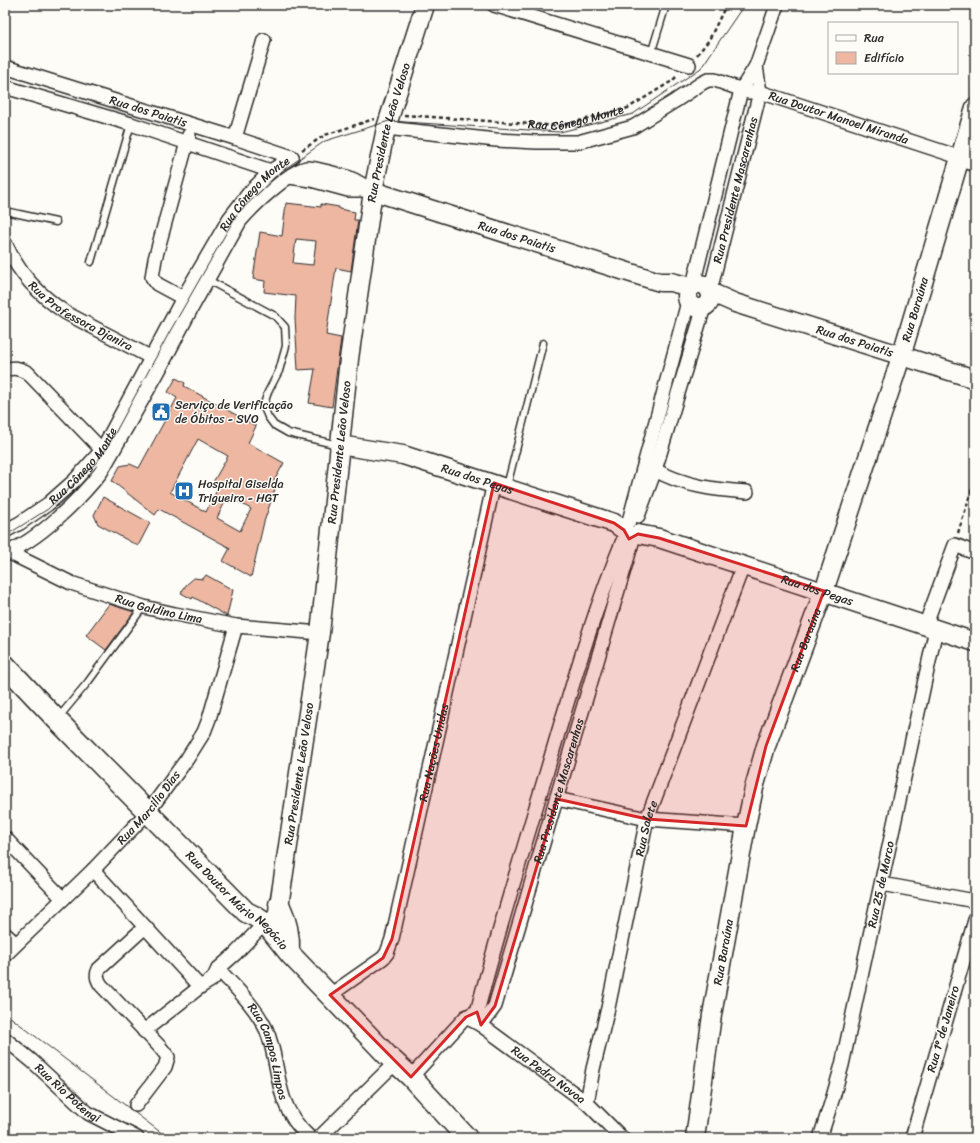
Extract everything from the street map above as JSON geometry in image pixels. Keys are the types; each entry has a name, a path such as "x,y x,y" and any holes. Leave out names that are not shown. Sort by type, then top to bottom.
{"main road":[{"name":"Rua Presidente Leão Veloso","path":"266,925 279,904 320,633 339,445 354,323 373,191 389,121 425,5"},
{"name":"Rua Baraúna","path":"695,1138 712,1015 754,788 766,746 824,592 967,160 975,107"},
{"name":"Rua dos Paiatis","path":"373,191 660,282 671,282 699,296 736,303 901,357 975,379"},
{"name":"Rua dos Pegas","path":"339,445 403,455 975,642"},
{"name":"Rua Doutor Mário Negócio","path":"5,665 246,912 266,925 330,996 387,1055 411,1077 467,1138"},
{"path":"266,925 279,904"},
{"path":"279,904 290,939 289,952"}],"street":[{"path":"494,5 689,65"},
{"name":"Rua Presidente Mascarenhas","path":"411,1077 471,1014 495,943 573,682 614,563 655,470 699,296 742,90 756,66 777,5"},
{"path":"235,138 264,40"},
{"name":"Rua Presidente Mascarenhas","path":"481,1025 495,1006 557,799 630,528 760,92 756,66"},
{"name":"Rua dos Paiatis","path":"5,67 292,157"},
{"name":"Rua Doutor Manoel Miranda","path":"702,83 708,80 715,80 742,90 760,92 967,160"},
{"name":"Rua Cônego Monte","path":"389,121 496,140 578,142 633,127 675,102 702,83"},
{"name":"Rua dos Paiatis","path":"5,87 131,124 271,171"},
{"path":"113,119 118,102"},
{"path":"183,298 157,284 152,277 155,259 192,125"},
{"name":"Rua Cônego Monte","path":"5,531 25,520 48,504 74,481 102,450 183,298 229,219 249,193 271,171 292,157"},
{"name":"Rua Cônego Monte","path":"6,553 34,538 90,486 98,476 158,372 240,221 280,183 308,167"},
{"name":"Rua dos Paiatis","path":"308,167 352,179 373,191"},
{"name":"Rua dos Paiatis","path":"289,177 310,180 348,190 373,191"},
{"name":"Rua Professora Djanira","path":"5,243 21,272 55,305 66,313 152,358"},
{"path":"5,370 14,367 22,369 28,373 102,450"},
{"path":"655,470 668,477 700,487 747,492"},
{"name":"Rua Nações Unidas","path":"330,996 383,958 387,953 392,940 500,486"},
{"path":"955,545 975,553"},
{"name":"Rua 25 de Marco","path":"820,1138 834,1097 842,1065 882,884 930,628 955,545"},
{"name":"Rua Galdino Lima","path":"6,553 71,583 144,607 236,626 320,633"},
{"name":"Rua Salete","path":"587,1103 647,819 743,566"},
{"name":"Rua Marcilio Dias","path":"5,955 93,870 148,812 187,759 204,732 209,719 236,626"},
{"path":"557,799 647,819 746,826"},
{"path":"5,838 63,900"},
{"path":"93,870 200,987"},
{"path":"882,884 975,901"},
{"name":"Rua 1º de Janeiro","path":"912,1138 975,920"},
{"path":"144,1031 200,987 213,979 218,969 266,925"},
{"path":"136,1105 154,1083 165,1066 168,1057 166,1053 101,985 97,978 97,973 99,969 145,927"},
{"path":"5,934 16,944"},
{"name":"Rua Campos Limpos","path":"218,969 242,996 265,1028 271,1042 284,1101 294,1120 302,1131 310,1138"},
{"path":"471,1014 481,1025"},
{"name":"Rua Pedro Novoa","path":"481,1025 587,1103 622,1138"},
{"name":"Rua Rio Potengi","path":"5,1039 32,1061 88,1113 137,1138"},
{"path":"319,1138 396,1062"}],"lane":[{"path":"651,54 666,5"},
{"path":"91,262 131,124"},
{"path":"5,210 56,222"},
{"path":"208,280 275,316 285,327 286,346 278,371 265,401 268,418 274,425 288,433 339,445"},
{"path":"500,486 543,343"},
{"path":"57,720 88,682 144,607"}],"path":[{"name":"Rua Cônego Monte","path":"292,157 325,135 389,121 560,126 628,108 672,81 689,65 709,40 726,5"},
{"path":"955,545 975,480"}],"highlighted area":[{"path":"494,483 614,523 624,530 629,539 638,534 659,538 824,591 766,746 746,826 647,819 557,799 495,1006 481,1025 477,1012 466,1017 411,1077 330,995 383,958 392,939"}],"building":[{"path":"286,203 321,207 321,204 339,207 339,209 355,212 354,220 358,220 351,271 336,268 326,335 341,338 332,407 309,403 315,369 298,370 295,318 296,296 264,292 265,281 253,279 260,232 282,236","holes":["296,239 316,241 313,265 293,263"]},
{"path":"176,378 185,383 184,386 256,426 248,443 284,463 274,481 277,483 264,522 251,577 223,561 230,548 159,509 155,515 112,481 120,466 130,464 139,468 177,398 168,392","holes":["198,439 228,456 212,484 218,488 206,512 170,492","228,496 251,509 240,531 217,518"]},
{"path":"103,497 150,523 138,546 98,524 94,515"},
{"path":"206,575 233,590 227,616 193,597 192,599 181,593 186,585 194,578 203,579"},
{"path":"109,604 134,612 106,650 86,635"}],"tram line":[{"path":"5,536 48,509 96,463 107,448 169,333 237,214 282,171 325,141 389,121 560,132 633,114 701,68 744,5"},
{"path":"5,1013 168,1138"}],"place":[{"name":"Serviço de Verificação de Óbitos - SVO","path":"161,412"},
{"name":"Hospital Giselda Trigueiro - HGT","path":"184,491"}]}
